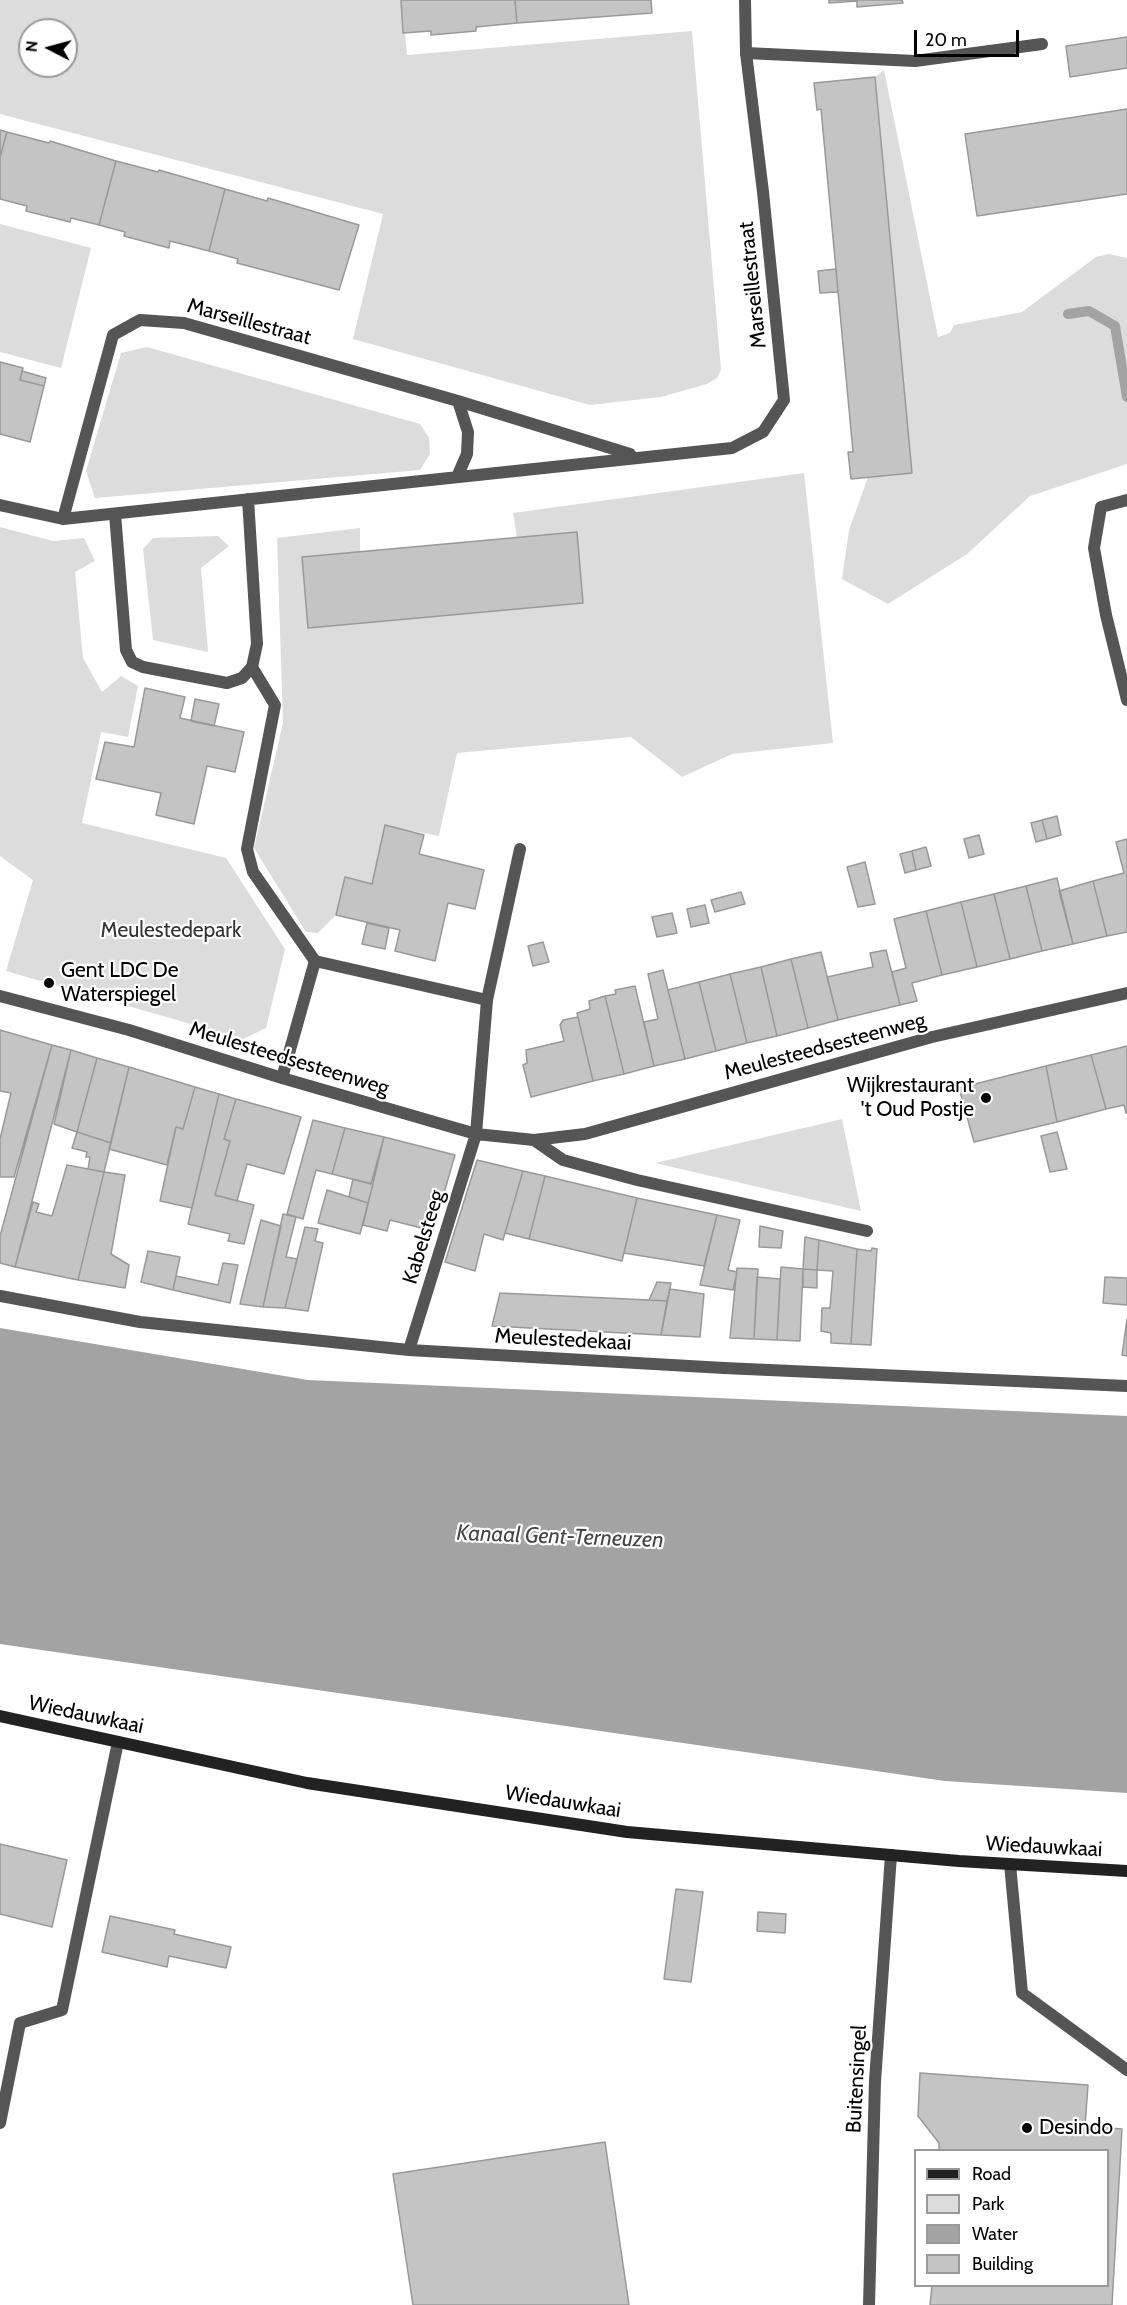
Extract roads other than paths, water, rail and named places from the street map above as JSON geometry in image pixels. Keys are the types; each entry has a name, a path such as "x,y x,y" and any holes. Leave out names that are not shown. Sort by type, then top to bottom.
{"main road":[{"name":"Wiedauwkaai","path":"0,1716 307,1783 627,1832 891,1855 1127,1871"}],"street":[{"name":"Marseillestraat","path":"0,505 63,519 116,514 637,456 732,448 763,432 784,400 746,53 745,0"},
{"path":"746,53 915,61 1042,44"},
{"name":"Marseillestraat","path":"63,519 112,334 140,320 184,323 458,401 637,456"},
{"path":"457,477 467,454 468,432 458,401"},
{"path":"116,514 126,650 132,662 143,667 228,683 242,678 252,667 257,644 248,499"},
{"path":"1127,500 1101,507 1094,548 1106,615 1127,700"},
{"path":"252,667 275,705 246,849 253,872 315,961 487,1000"},
{"name":"Kabelsteeg","path":"409,1350 476,1134 487,1000 520,849"},
{"path":"282,1078 315,961"},
{"name":"Meulesteedsesteenweg","path":"0,996 129,1030 282,1078 476,1134 534,1140 585,1134 932,1037 1127,993"},
{"name":"Meulesteedsesteenweg","path":"534,1140 563,1160 637,1180 867,1231"},
{"name":"Meulestedekaai","path":"0,1296 140,1322 409,1350 724,1368 1127,1386"},
{"path":"0,2123 20,2023 62,2010 118,1742"},
{"name":"Buitensingel","path":"869,2305 876,2081 891,1855"},
{"path":"1010,1864 1022,1993 1127,2070"}],"water":[{"name":"Kanaal Gent-Terneuzen","path":"0,1328 308,1380 1127,1416 1127,1793 945,1781 0,1644"}],"waterway":[{"path":"1068,314 1089,311 1115,326 1127,397"}],"place":[{"name":"Gent LDC De Waterspiegel","path":"49,983"},
{"name":"Wijkrestaurant 't Oud Postje","path":"986,1098"},
{"name":"Desindo","path":"1027,2128"}],"park label":[{"name":"Meulestedepark","path":"171,931"}]}
